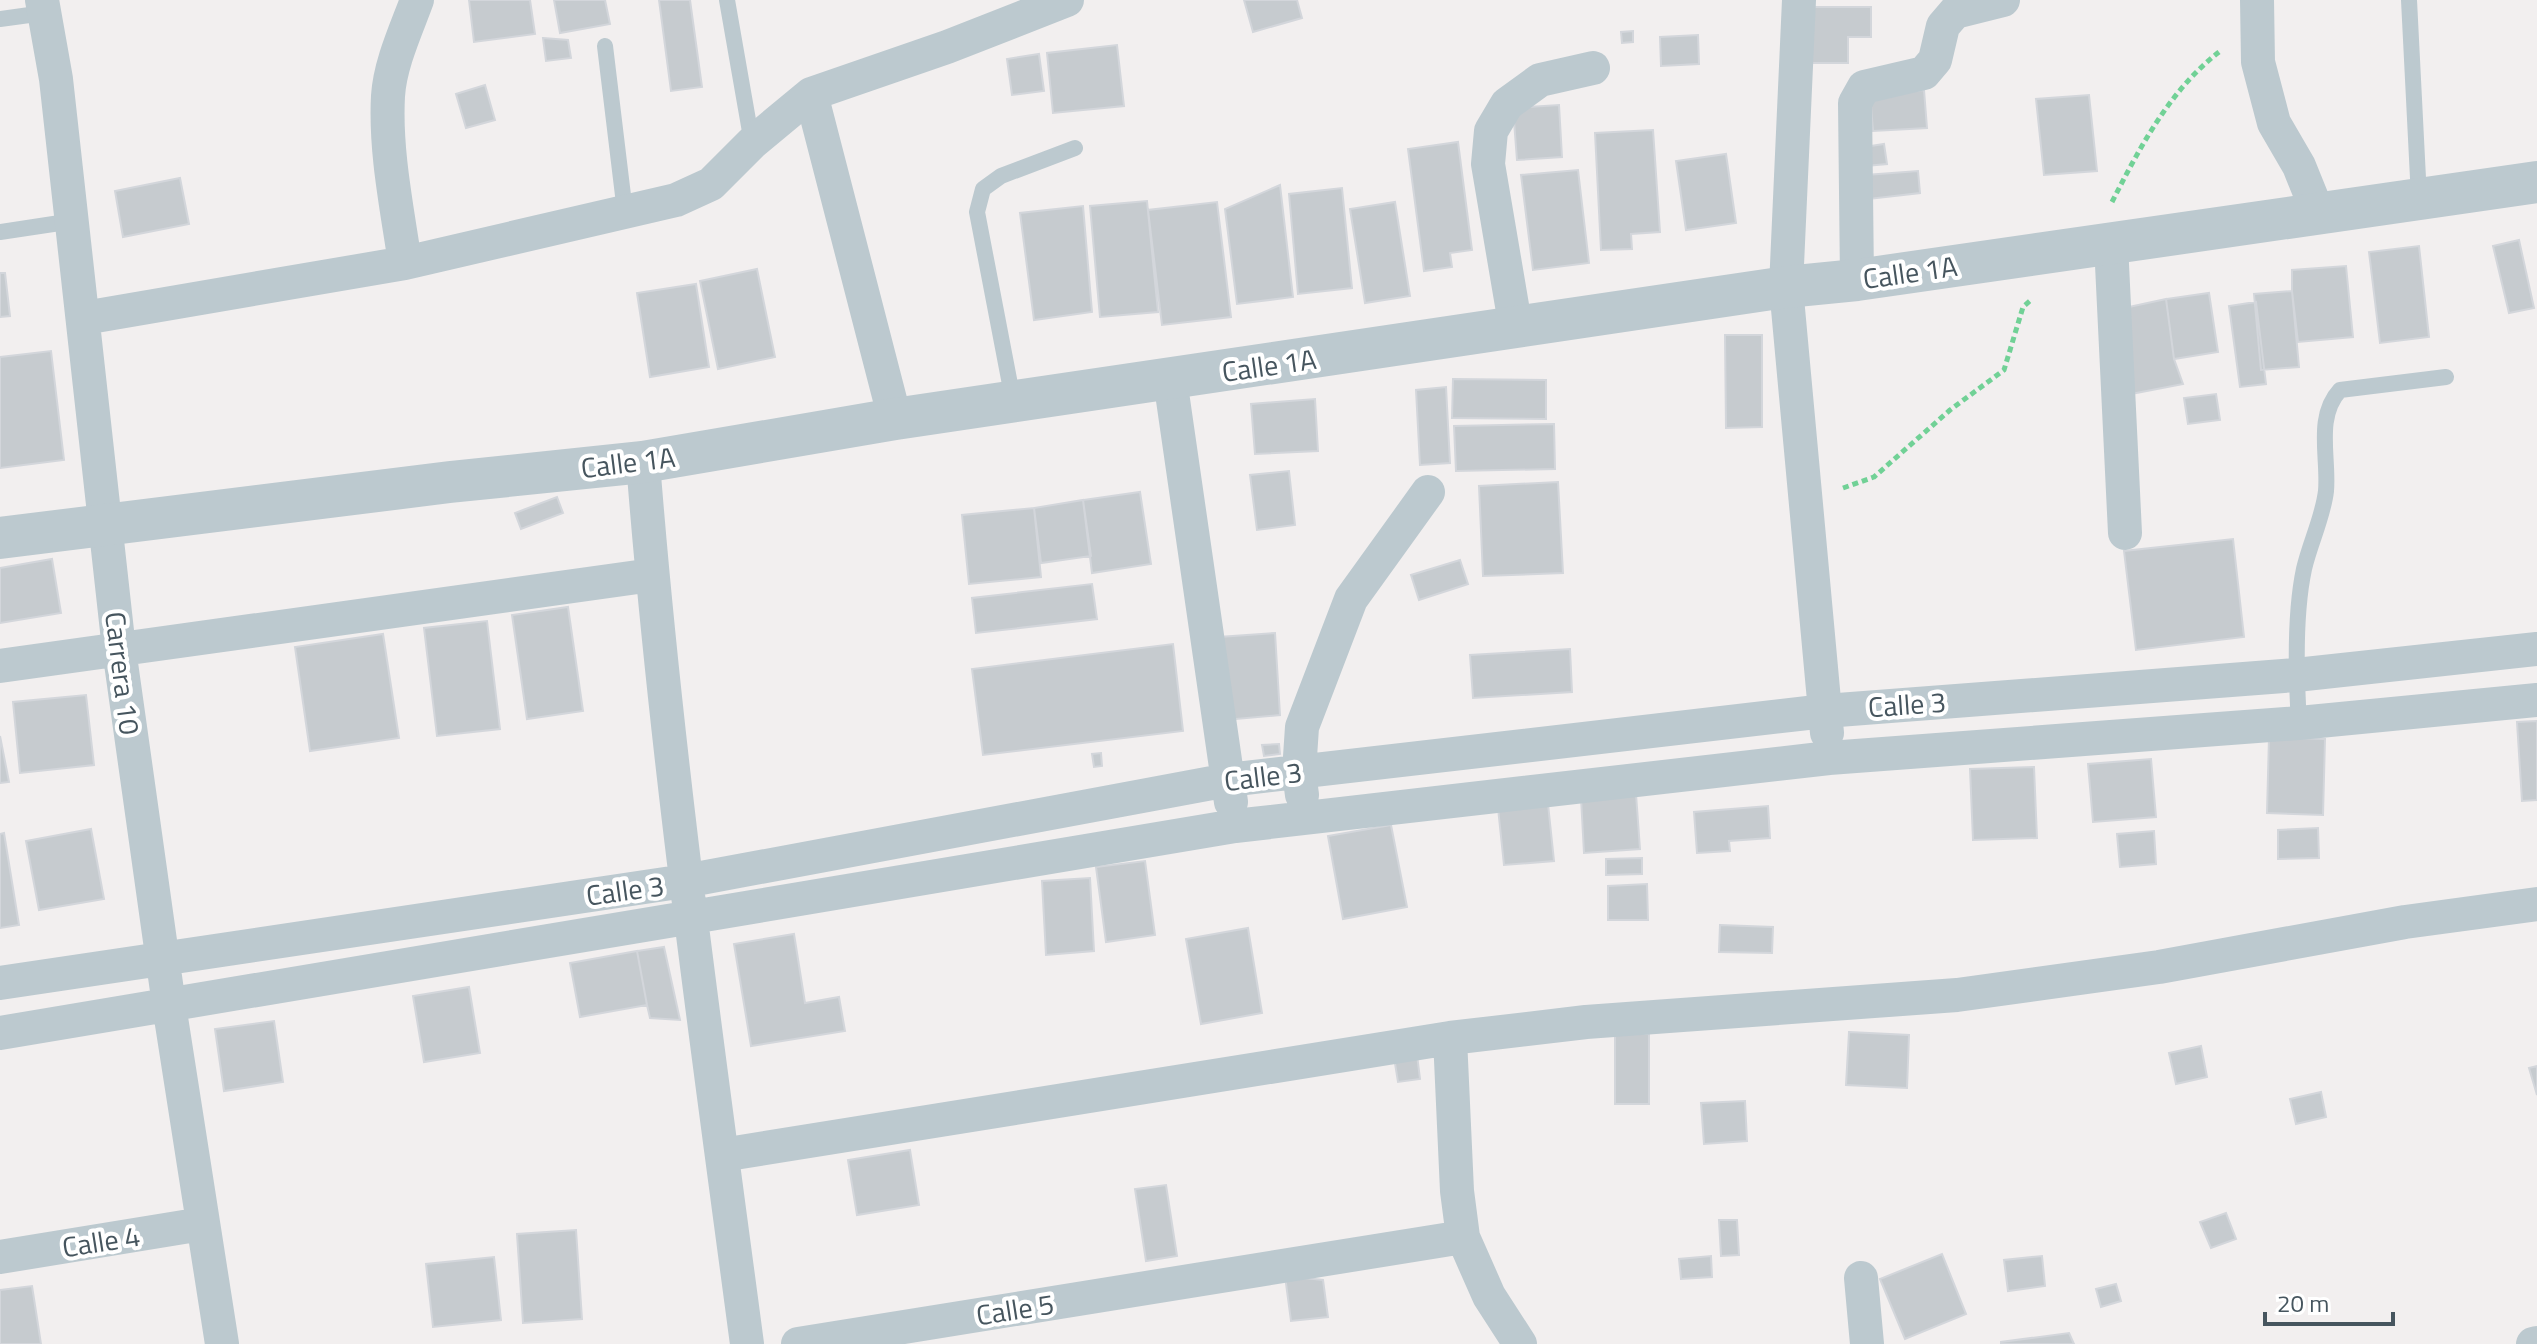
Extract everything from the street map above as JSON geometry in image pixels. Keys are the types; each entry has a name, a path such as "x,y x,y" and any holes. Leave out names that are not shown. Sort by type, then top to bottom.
{"street":[{"path":"405,263 389,147 388,93 417,0"},
{"path":"84,318 405,263 676,200 711,184 752,143 811,94 947,47 1067,0"},
{"path":"1799,0 1786,287 1829,758"},
{"path":"1857,280 1855,103 1858,95 1864,87 1924,73 1935,60 1943,26 1955,12 2003,0"},
{"name":"Carrera 10","path":"43,6 56,79 73,221 119,649 162,958 222,1344"},
{"path":"2257,11 2258,62 2274,123 2299,166 2318,213"},
{"path":"1516,329 1488,164 1491,131 1507,104 1540,80 1593,68"},
{"path":"811,94 895,419"},
{"name":"Calle 1A","path":"0,538 643,462 1013,401 1786,287 1857,280 2537,182"},
{"path":"2100,245 2125,533"},
{"path":"1170,379 1235,826"},
{"path":"643,462 685,881 747,1344"},
{"path":"1305,819 1299,772 1302,727 1351,599 1428,492"},
{"path":"0,666 652,575"},
{"name":"Calle 3","path":"0,983 685,881 1228,780 1825,711 2296,675 2537,649"},
{"name":"Calle 3","path":"0,1033 1235,826 1829,758 2299,723 2537,700"},
{"path":"722,1155 1450,1038 1586,1022 1957,995 2159,967 2405,922 2537,904"},
{"path":"1450,1038 1457,1191 1463,1237 1489,1296 1520,1344"},
{"name":"Calle 4","path":"0,1257 202,1224"},
{"name":"Calle 5","path":"798,1344 1463,1237"},
{"path":"1861,1278 1867,1344"}],"lane":[{"path":"727,0 752,143"},
{"path":"2409,0 2419,199"},
{"path":"0,19 43,6"},
{"path":"605,46 625,212"},
{"path":"1013,401 977,212 983,189 1001,176 1075,148"},
{"path":"0,232 73,221"},
{"path":"2299,723 2296,675 2303,572 2326,492 2326,420 2331,400 2340,390 2446,377"}],"path":[{"path":"2100,245 2145,137 2199,67 2257,11"},
{"path":"1804,486 1844,488 1874,477 1950,410 2004,370 2023,307 2034,297"}],"building":[{"path":"469,0 530,0 535,34 474,42"},
{"path":"554,0 605,0 610,24 560,33"},
{"path":"659,0 690,0 702,87 671,91"},
{"path":"1244,0 1297,0 1302,18 1253,32"},
{"path":"1810,7 1871,7 1871,37 1848,37 1848,63 1810,63"},
{"path":"1633,31 1633,42 1622,43 1621,32"},
{"path":"1698,35 1699,64 1661,66 1660,37"},
{"path":"543,38 568,40 571,58 546,61"},
{"path":"1117,45 1124,106 1053,113 1047,53"},
{"path":"1039,54 1044,91 1012,95 1007,59"},
{"path":"485,85 495,120 466,128 456,94"},
{"path":"1924,90 1927,128 1873,131 1870,94"},
{"path":"2089,95 2097,171 2044,175 2036,99"},
{"path":"1559,105 1562,157 1517,160 1513,108"},
{"path":"1653,130 1660,232 1631,234 1632,249 1601,250 1595,133"},
{"path":"1458,142 1472,250 1450,253 1452,267 1424,271 1408,149"},
{"path":"1884,144 1887,164 1866,166 1864,147"},
{"path":"1726,154 1736,223 1686,230 1676,161"},
{"path":"1578,170 1589,263 1533,270 1521,175"},
{"path":"1918,171 1920,193 1869,199 1866,175"},
{"path":"180,178 189,224 123,237 115,191"},
{"path":"1280,185 1293,297 1237,304 1225,209"},
{"path":"1342,188 1352,288 1298,294 1289,194"},
{"path":"1147,201 1158,312 1100,317 1090,206"},
{"path":"1217,202 1231,317 1162,325 1148,210"},
{"path":"1395,202 1410,296 1365,303 1350,209"},
{"path":"1083,206 1092,312 1034,320 1020,213"},
{"path":"2519,240 2534,308 2509,313 2493,246"},
{"path":"2419,246 2429,337 2380,343 2369,252"},
{"path":"2346,266 2353,337 2298,342 2292,270"},
{"path":"757,269 775,357 718,369 700,281"},
{"path":"0,273 5,273 10,316 0,317"},
{"path":"696,284 709,367 650,377 637,293"},
{"path":"2292,291 2299,367 2261,370 2254,294"},
{"path":"2209,293 2218,352 2174,359 2166,299"},
{"path":"2166,299 2174,359 2183,384 2131,394 2115,310"},
{"path":"2256,302 2266,384 2240,387 2229,306"},
{"path":"1725,335 1762,335 1762,427 1726,428"},
{"path":"51,351 64,460 0,468 0,357"},
{"path":"1453,379 1546,380 1546,419 1452,418"},
{"path":"1446,387 1450,463 1420,465 1416,390"},
{"path":"2216,394 2220,420 2188,424 2184,398"},
{"path":"1315,399 1318,451 1255,454 1251,404"},
{"path":"1554,424 1555,469 1456,471 1454,426"},
{"path":"1289,471 1295,525 1257,530 1250,475"},
{"path":"1558,482 1563,573 1483,576 1479,486"},
{"path":"1140,492 1151,564 1092,573 1083,500"},
{"path":"557,497 563,513 521,529 515,513"},
{"path":"1083,500 1091,556 1041,563 1034,508"},
{"path":"1034,508 1041,577 969,584 962,515"},
{"path":"2233,539 2244,637 2136,650 2124,551"},
{"path":"52,559 61,613 0,623 0,568"},
{"path":"1460,560 1468,584 1419,600 1411,575"},
{"path":"1092,584 1097,619 976,633 972,598"},
{"path":"568,607 583,711 527,719 512,615"},
{"path":"487,621 500,729 437,736 424,628"},
{"path":"1275,633 1280,715 1225,720 1219,637"},
{"path":"383,634 399,738 310,751 295,647"},
{"path":"1173,644 1183,731 983,755 972,669"},
{"path":"1570,649 1572,692 1473,698 1470,655"},
{"path":"86,695 94,765 20,773 13,702"},
{"path":"2537,721 2537,800 2522,801 2517,722"},
{"path":"0,736 9,782 0,783"},
{"path":"2269,737 2325,739 2323,815 2267,813"},
{"path":"1279,744 1280,754 1264,756 1262,745"},
{"path":"1101,753 1102,766 1094,767 1092,754"},
{"path":"2151,759 2156,817 2093,822 2088,764"},
{"path":"2034,767 2037,838 1973,840 1970,769"},
{"path":"1636,794 1640,849 1584,853 1581,798"},
{"path":"1548,804 1554,861 1504,865 1498,808"},
{"path":"1768,806 1770,838 1729,841 1730,851 1697,853 1694,812"},
{"path":"1391,825 1407,907 1343,919 1328,836"},
{"path":"2318,828 2319,858 2278,859 2278,830"},
{"path":"91,829 104,899 39,910 26,841"},
{"path":"2154,831 2156,864 2120,867 2117,834"},
{"path":"4,833 19,925 0,928 0,834"},
{"path":"1642,858 1642,874 1606,875 1606,859"},
{"path":"1145,861 1155,935 1106,942 1096,867"},
{"path":"1090,878 1094,951 1046,955 1042,881"},
{"path":"1647,884 1648,920 1608,920 1608,886"},
{"path":"1720,925 1773,927 1772,953 1719,952"},
{"path":"1248,928 1262,1013 1201,1024 1186,939"},
{"path":"794,934 805,1003 839,997 845,1031 751,1046 734,944"},
{"path":"664,947 680,1020 650,1018 647,1005 637,951"},
{"path":"637,951 647,1005 580,1017 570,963"},
{"path":"469,987 480,1053 424,1062 413,996"},
{"path":"274,1021 283,1082 224,1091 215,1029"},
{"path":"1849,1032 1909,1035 1907,1088 1846,1085"},
{"path":"1615,1034 1649,1034 1649,1104 1615,1104"},
{"path":"2201,1046 2207,1077 2176,1084 2169,1053"},
{"path":"1416,1047 1420,1079 1398,1082 1393,1051"},
{"path":"2537,1066 2537,1095 2529,1068"},
{"path":"2321,1092 2326,1117 2296,1124 2290,1099"},
{"path":"1745,1101 1747,1141 1704,1144 1701,1103"},
{"path":"910,1150 919,1205 857,1215 848,1160"},
{"path":"1166,1185 1177,1256 1146,1261 1135,1189"},
{"path":"2226,1213 2236,1239 2211,1248 2200,1222"},
{"path":"1719,1220 1737,1220 1739,1255 1721,1256"},
{"path":"576,1230 582,1319 523,1323 517,1234"},
{"path":"1942,1254 1966,1314 1905,1339 1880,1279"},
{"path":"1711,1256 1712,1277 1681,1279 1679,1259"},
{"path":"2042,1256 2045,1286 2008,1291 2004,1260"},
{"path":"494,1257 501,1320 433,1327 426,1264"},
{"path":"1285,1276 1323,1280 1328,1317 1291,1321"},
{"path":"2116,1284 2121,1301 2101,1307 2096,1289"},
{"path":"32,1286 41,1344 0,1344 0,1290"},
{"path":"2069,1333 2074,1344 2001,1344 2001,1342"}]}
